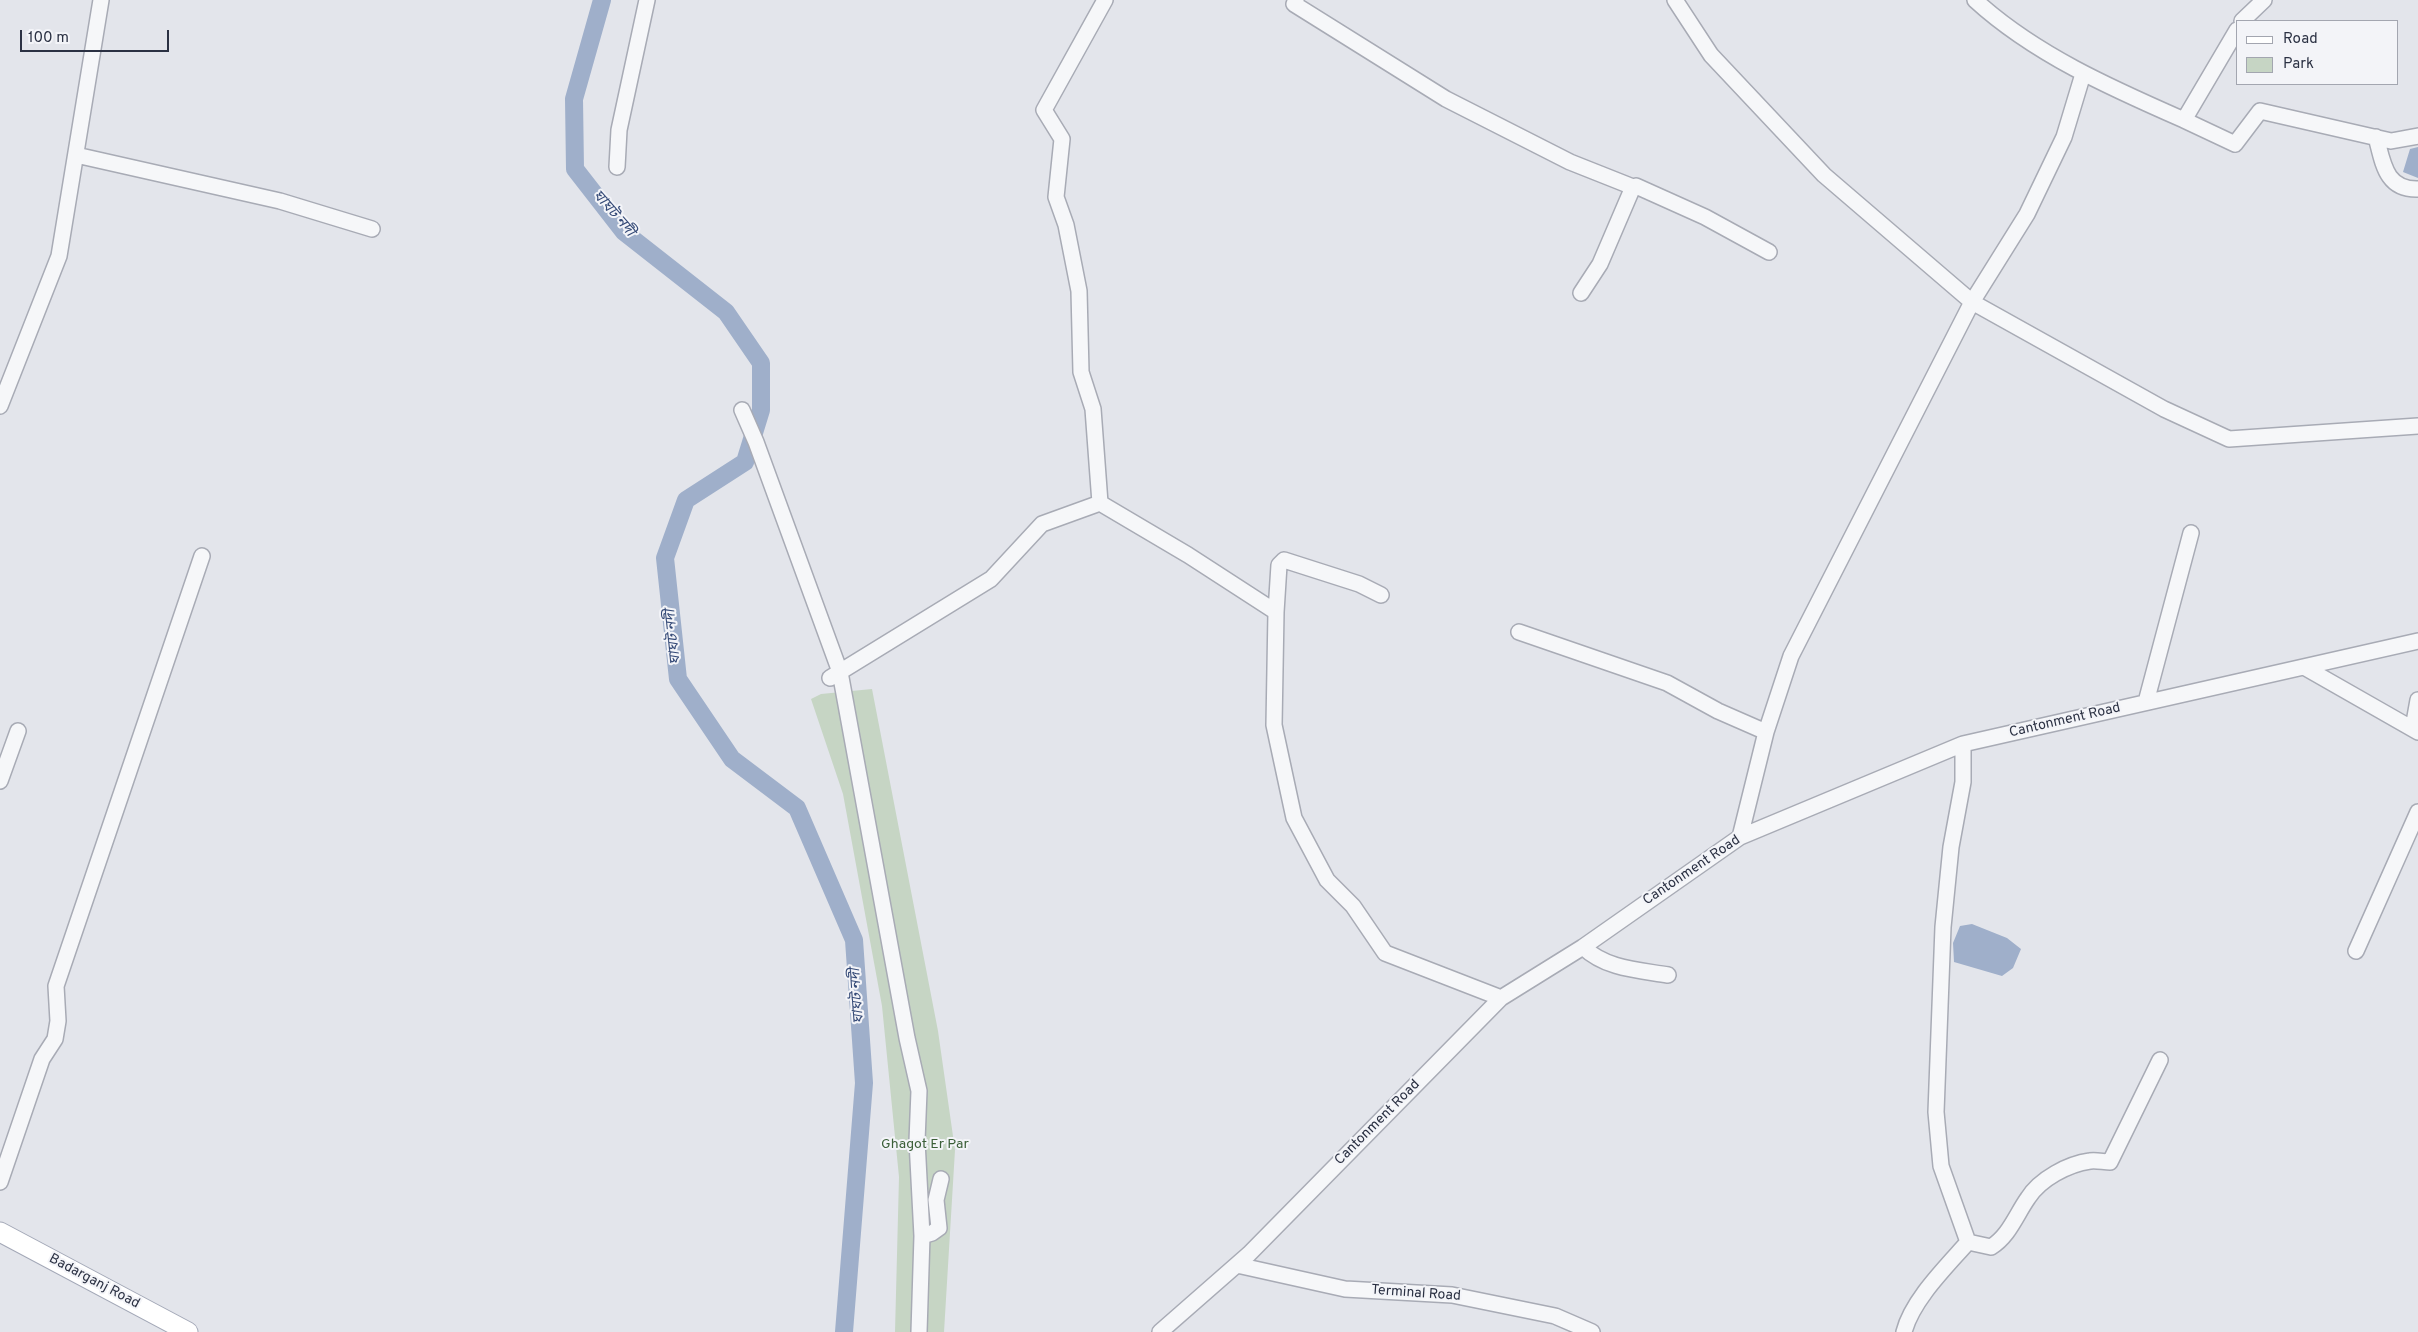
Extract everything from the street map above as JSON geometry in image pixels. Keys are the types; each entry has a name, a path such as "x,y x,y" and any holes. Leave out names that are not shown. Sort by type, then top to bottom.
{"main road":[{"name":"Badarganj Road","path":"0,1232 188,1332"}],"street":[{"path":"0,406 59,256 102,0"},
{"path":"617,167 619,130 647,0"},
{"path":"1100,503 1093,410 1081,372 1079,292 1066,225 1056,197 1062,139 1044,110 1105,0"},
{"path":"1296,0 1294,4 1446,99 1570,162 1633,187 1636,186 1705,217 1769,252"},
{"path":"1675,0 1711,55 1824,175 1972,302 2164,409 2229,439 2418,426"},
{"path":"1975,0 1997,20 2083,74 2235,144 2260,111 2391,141 2418,136"},
{"path":"2243,20 2264,0"},
{"path":"2184,120 2236,32"},
{"path":"1740,837 1766,732 1791,656 1972,302 2027,214 2064,137 2083,74"},
{"path":"2376,137 2387,175 2394,183 2418,189"},
{"path":"76,155 280,201 372,229"},
{"path":"1581,293 1600,264 1633,187"},
{"path":"742,410 756,442 835,675 919,1091 917,1142 922,1236 919,1332"},
{"path":"1100,503 1188,555 1276,612"},
{"path":"835,675 991,579 1042,524 1100,503"},
{"path":"2146,702 2191,533"},
{"path":"0,1182 42,1059 55,1039 58,1021 56,986 202,556"},
{"path":"1381,595 1359,584 1284,560 1279,565 1276,612 1274,725 1294,818 1328,880 1353,906 1385,953 1501,998"},
{"path":"1520,632 1667,683 1718,711 1766,732"},
{"name":"Cantonment Road","path":"1160,1332 1237,1265 1501,998 1583,947 1740,837 1963,744 2418,641"},
{"path":"2304,667 2416,730 2418,700"},
{"path":"0,781 18,731"},
{"path":"1963,744 1963,782 1951,847 1943,927 1936,1112 1941,1166 1968,1242"},
{"path":"2356,951 2418,812"},
{"path":"1583,947 1593,957 1617,967 1668,975"},
{"path":"1968,1242 1991,1247 2000,1242 2029,1196 2041,1183 2067,1169 2090,1161 2110,1162 2160,1060"},
{"path":"922,1236 932,1233 939,1228 936,1200 941,1179"},
{"path":"1904,1332 1914,1310 1930,1287 1968,1242"},
{"name":"Terminal Road","path":"1237,1265 1345,1289 1452,1295 1555,1316 1592,1332"}],"green space":[{"name":"Ghagot Er Par","path":"872,689 938,1031 955,1150 944,1332 895,1332 899,1177 882,1006 843,794 811,699 821,694"}],"water":[{"path":"2418,147 2418,178 2403,172 2410,149"},
{"path":"1972,924 2007,938 2021,949 2013,968 2002,976 1954,962 1953,943 1960,926"}],"waterway":[{"name":"ঘাঘট নদী","path":"602,0 574,99 575,169 624,232 726,312 761,363 761,410 745,462 686,500 665,558 678,679 732,759 797,808 854,940 864,1083 844,1332"}]}
